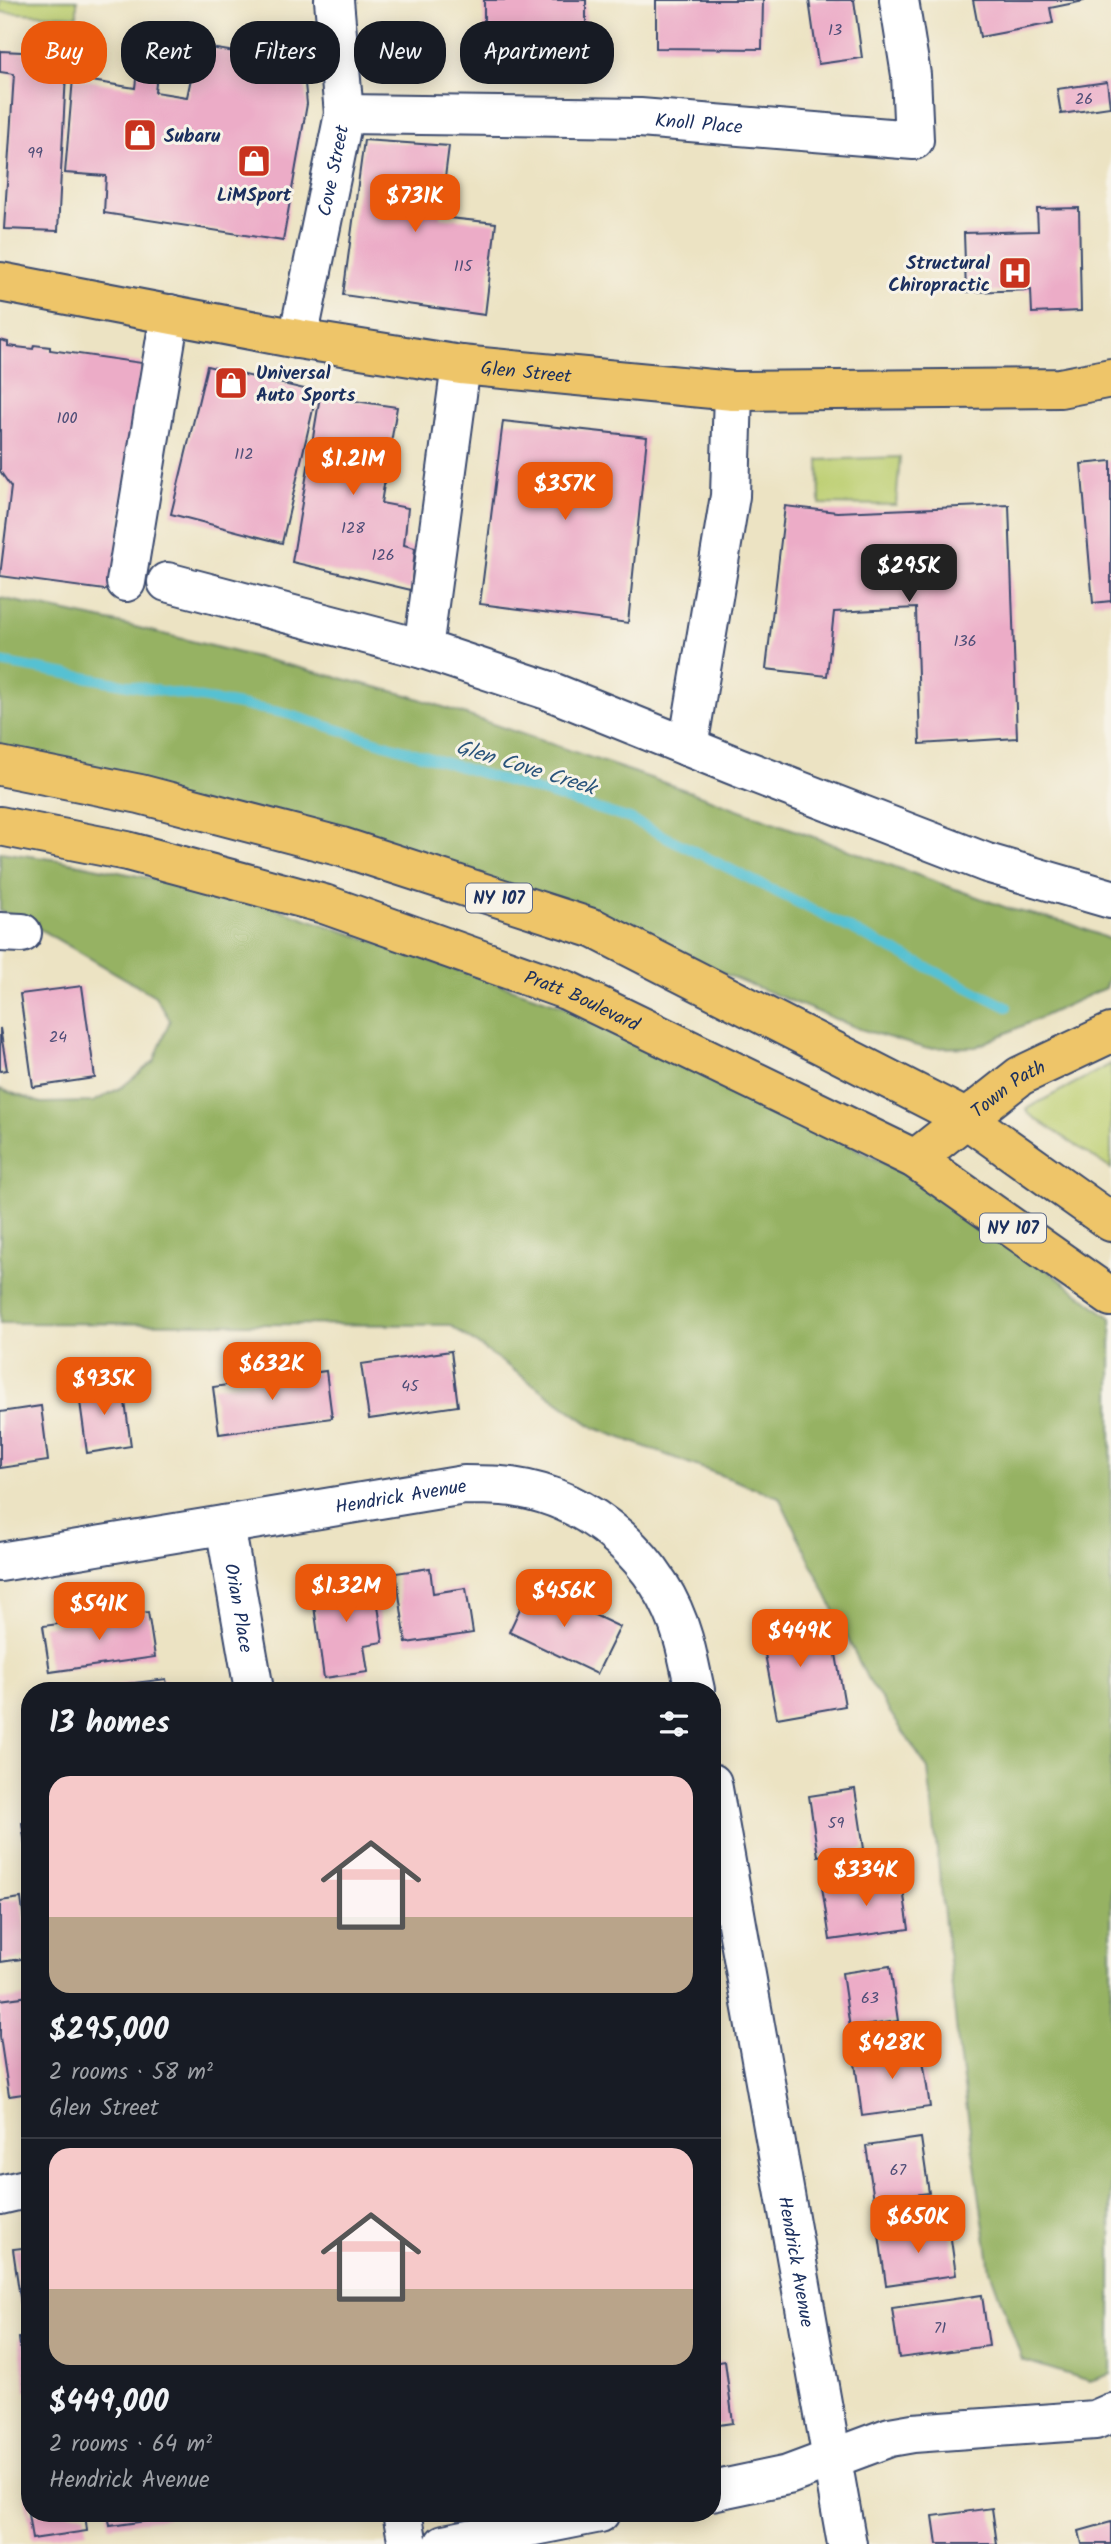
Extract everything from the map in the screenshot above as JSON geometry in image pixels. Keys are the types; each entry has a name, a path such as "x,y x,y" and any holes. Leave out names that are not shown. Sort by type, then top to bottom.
{"main road":[{"name":"Glen Street","path":"0,282 298,339 461,365 733,391 1060,388 1111,378"},
{"name":"Glen Street","path":"1060,388 1111,403"},
{"name":"NY 107","path":"0,766 140,794 342,847 595,929 965,1118 1111,1222"},
{"name":"Pratt Boulevard","path":"0,826 127,851 324,904 566,990 915,1159 1111,1297"},
{"name":"Town Path","path":"915,1159 1020,1076 1111,1033"}],"street":[{"name":"Cove Street","path":"298,339 344,114 334,0"},
{"name":"Knoll Place","path":"344,114 640,118 914,140 911,75 899,0"},
{"path":"126,582 170,314"},
{"path":"423,649 461,365"},
{"path":"688,747 730,496 733,391"},
{"path":"167,582 423,649 547,690 987,863 1111,899"},
{"name":"Hendrick Avenue","path":"0,1562 464,1485 513,1487 564,1501 594,1518 623,1540 658,1582 683,1636 693,1682"},
{"name":"Orian Place","path":"225,1525 253,1682"},
{"name":"Hendrick Avenue","path":"721,1834 846,2544"},
{"path":"0,2194 21,2190"},
{"path":"721,2489 788,2475 890,2437 1106,2417"},
{"path":"404,2522 408,2544"},
{"path":"444,2544 555,2522"}],"green space":[{"path":"0,0 77,0 77,16 0,12"},
{"path":"900,457 896,505 820,504 819,460"},
{"path":"0,598 123,624 408,695 691,792 1010,909 1069,923 1111,940 1111,970 1105,988 976,1047 924,1048 860,1029 599,923 0,763"},
{"path":"0,852 59,860 243,897 605,1020 896,1169 1025,1253 1111,1318 1111,2374 1090,2381 1022,2360 990,2270 959,2053 928,1769 867,1678 779,1497 595,1428 450,1325 0,1323 0,1089 41,1103 93,1102 122,1087 154,1061 170,1020 155,996 34,926 0,911"},
{"path":"1111,1064 1111,1169 1029,1114 1026,1109"}],"building":[{"path":"484,0 586,0 586,21 484,21"},
{"path":"656,0 763,0 762,49 656,48"},
{"path":"809,0 854,0 862,58 818,64"},
{"path":"973,0 1084,1 1050,8 1053,23 980,37"},
{"path":"216,49 230,51 230,84 305,84 307,104 283,241 104,213 106,176 65,173 72,84 107,83 135,88 135,84 156,84 155,92 187,97 190,84 216,84"},
{"path":"0,51 21,52 21,84 65,84 58,231 4,229 14,74 0,72"},
{"path":"1107,82 1110,107 1061,114 1057,89"},
{"path":"364,140 449,146 440,217 496,223 485,315 343,295"},
{"path":"1079,208 1081,311 1032,313 1031,290 966,292 964,233 1038,231 1037,209"},
{"path":"0,340 8,342 8,346 33,349 34,345 50,347 50,350 142,363 112,591 0,576 11,487 0,471"},
{"path":"207,366 317,392 282,543 171,514"},
{"path":"320,396 397,407 381,503 408,508 404,545 415,548 411,590 292,562"},
{"path":"503,421 647,437 628,623 480,604"},
{"path":"1111,461 1111,601 1093,603 1081,464"},
{"path":"1009,505 1017,738 920,744 916,608 834,612 827,676 766,669 785,506 837,512"},
{"path":"82,986 95,1078 33,1087 20,994"},
{"path":"0,1028 7,1070 0,1071"},
{"path":"451,1351 458,1406 369,1419 361,1364"},
{"path":"326,1371 332,1418 219,1434 213,1387"},
{"path":"122,1380 131,1446 87,1453 78,1387"},
{"path":"41,1406 48,1461 0,1468 0,1412"},
{"path":"430,1568 433,1593 466,1588 473,1633 406,1643 396,1573"},
{"path":"374,1575 383,1642 364,1645 368,1672 324,1678 311,1584"},
{"path":"531,1585 620,1627 597,1674 509,1632"},
{"path":"148,1612 155,1657 50,1672 43,1626"},
{"path":"802,1615 807,1642 833,1637 845,1706 777,1718 759,1622"},
{"path":"166,1679 167,1682 142,1682"},
{"path":"855,1789 864,1849 818,1856 809,1796"},
{"path":"901,1876 909,1929 830,1940 822,1887"},
{"path":"21,1898 21,1959 0,1962 0,1901"},
{"path":"890,1966 898,2021 850,2028 842,1973"},
{"path":"21,1997 21,2094 9,2096 0,2037 0,2000"},
{"path":"921,2046 930,2107 862,2116 854,2055"},
{"path":"921,2138 929,2193 874,2200 866,2146"},
{"path":"949,2225 956,2275 886,2285 879,2235"},
{"path":"21,2248 21,2305 13,2249"},
{"path":"982,2295 989,2346 899,2358 892,2308"},
{"path":"725,2361 733,2423 721,2425 721,2362"},
{"path":"992,2508 997,2544 937,2544 933,2516"},
{"path":"29,2522 86,2522 87,2531 32,2539"},
{"path":"109,2522 138,2522 110,2526"},
{"path":"1111,2522 1111,2544 1082,2544 1079,2531"}],"waterway":[{"name":"Glen Cove Creek","path":"0,662 284,713 630,819 1007,1007"}],"place":[{"name":"Subaru","path":"140,135"},
{"name":"LiMSport","path":"254,161"},
{"name":"Structural Chiropractic","path":"1015,273"},
{"name":"Universal Auto Sports","path":"231,383"}]}
